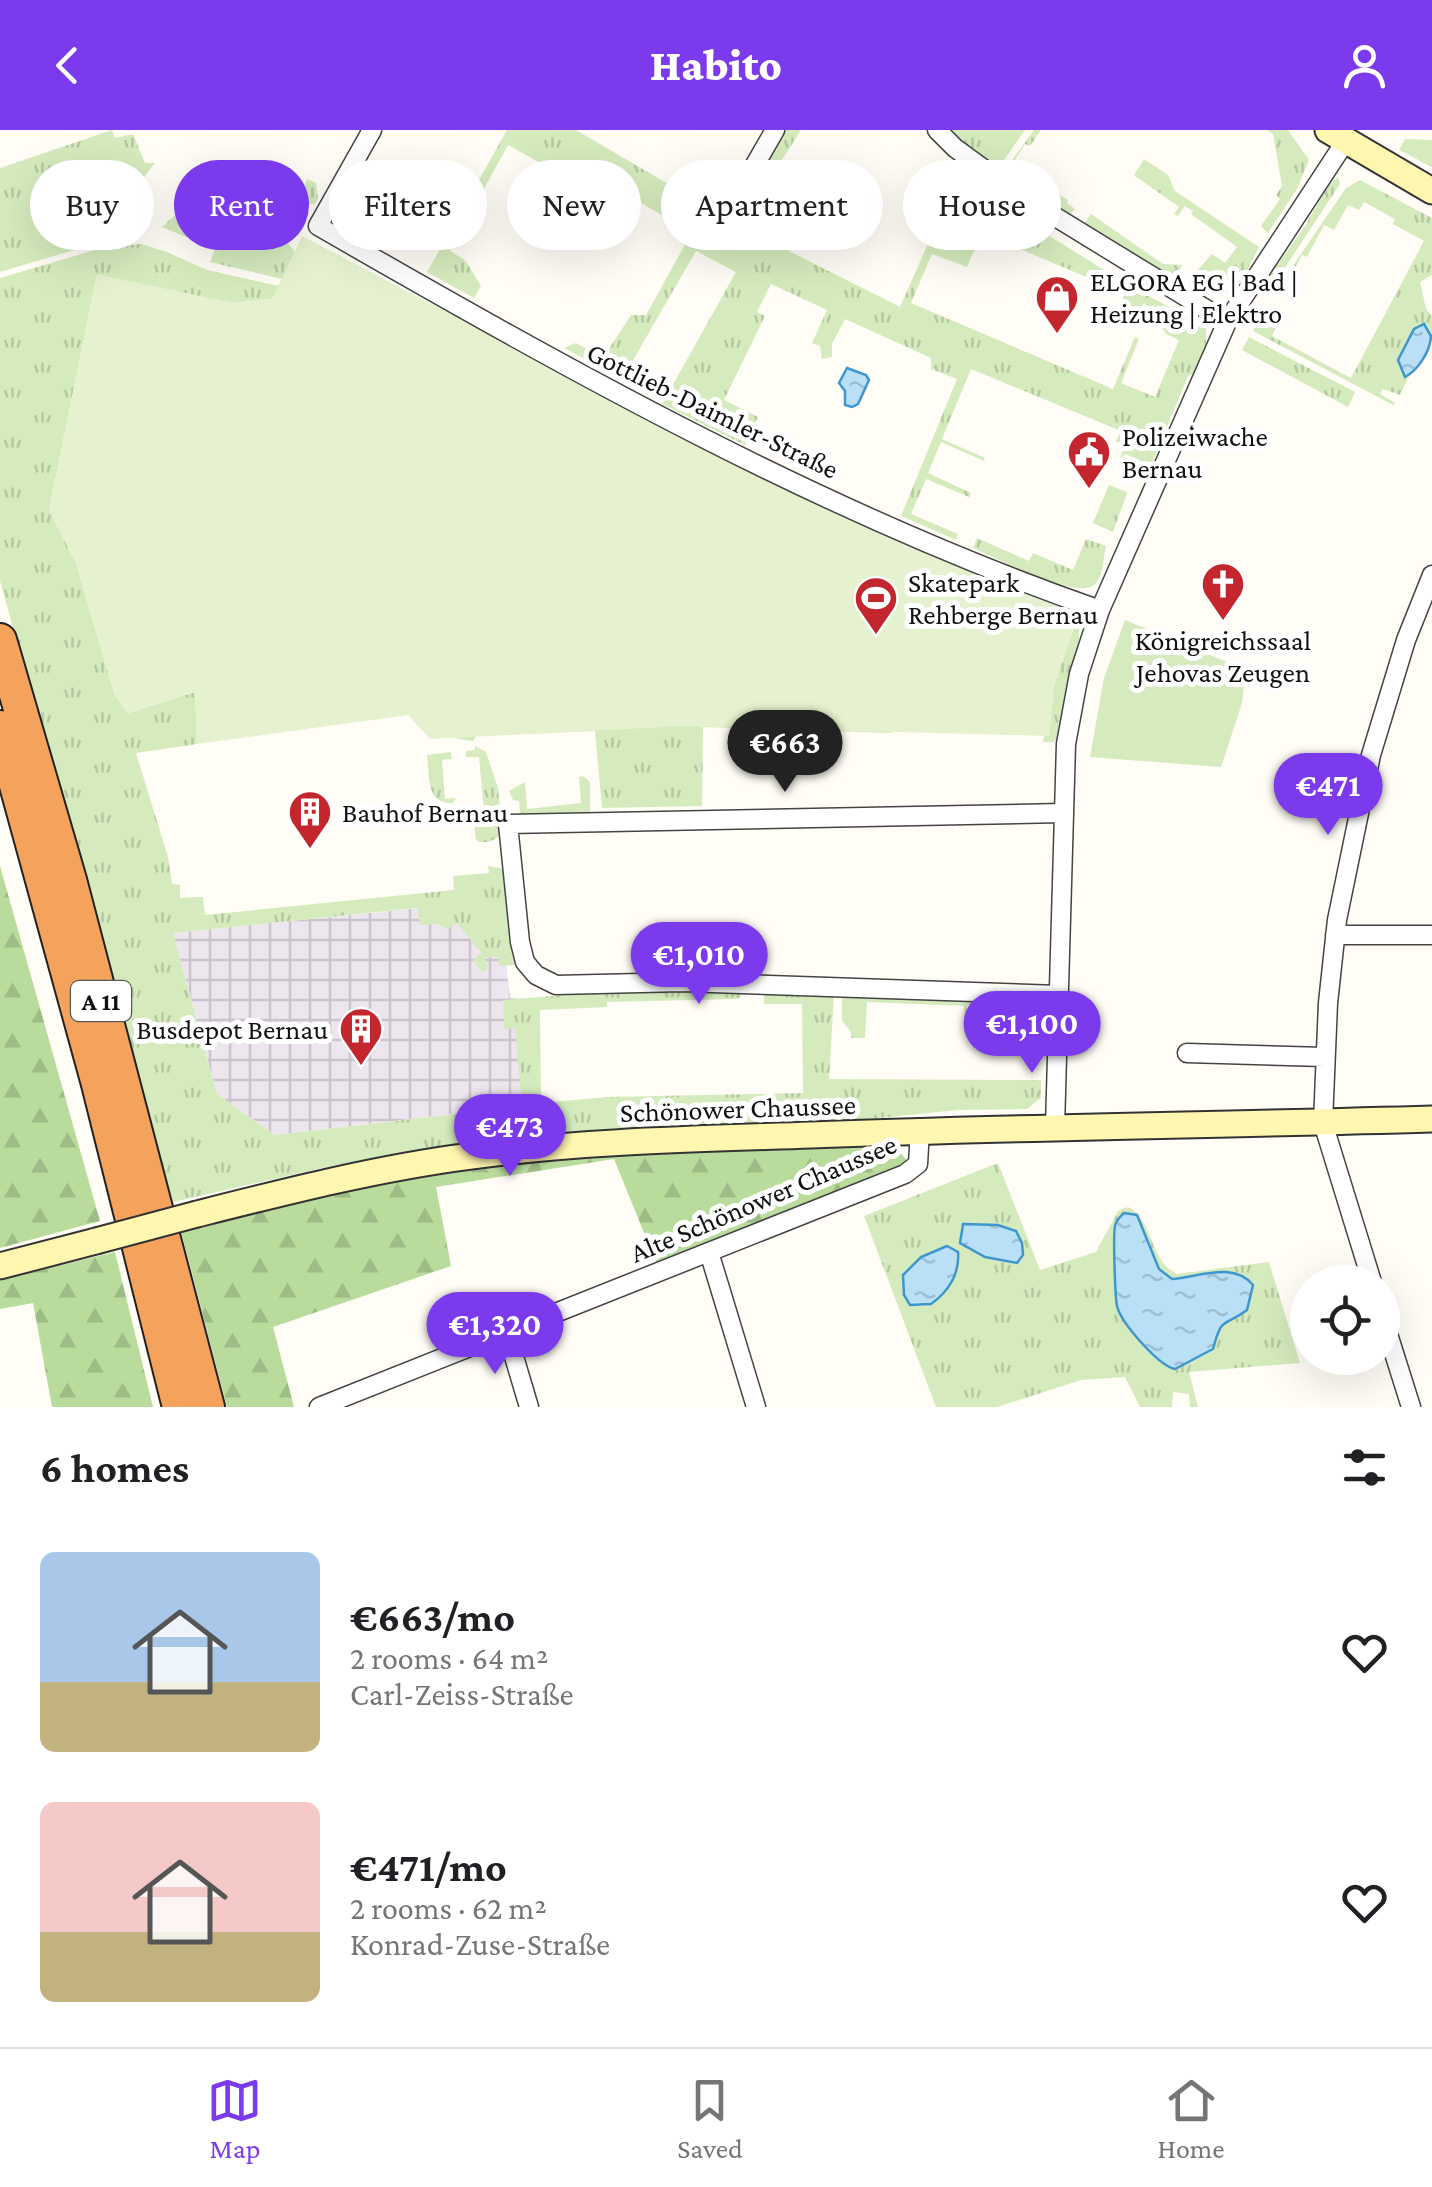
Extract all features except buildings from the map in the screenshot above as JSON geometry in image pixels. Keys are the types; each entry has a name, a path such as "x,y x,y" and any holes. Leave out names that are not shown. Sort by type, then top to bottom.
{"highway":[{"name":"A 11","path":"0,640 70,880 208,1407"},
{"name":"A 11","path":"0,726 94,1066 180,1407"}],"main road":[{"path":"1336,136 1432,191"},
{"name":"Schönower Chaussee","path":"0,1266 360,1175 470,1156 636,1141 920,1130 1432,1119"}],"street":[{"name":"Gottlieb-Daimler-Straße","path":"372,130 318,226 553,360 761,468 975,562 1100,610"},
{"path":"758,160 775,130"},
{"path":"937,130 1018,194 1228,322"},
{"path":"1055,1127 1066,744 1073,700 1100,610 1228,322 1336,136"},
{"path":"1367,1265 1322,1123 1335,935 1371,755 1400,658 1432,575"},
{"path":"1058,994 682,982 556,985 536,975 526,962 520,942 508,824 1064,813"},
{"path":"1335,935 1432,935"},
{"path":"1188,1053 1326,1057"},
{"name":"Alte Schönower Chaussee","path":"319,1407 905,1174 918,1164 920,1130"},
{"path":"710,1252 756,1407"},
{"path":"507,1333 530,1407"},
{"path":"1400,1370 1412,1407"}],"shaded area":[{"path":"499,900 510,998 518,998 528,1105 275,1135 217,1094 173,933"}],"green space":[{"path":"112,130 115,138 133,134 144,160 30,160 30,250 74,250 0,272 0,168"},
{"path":"507,130 576,130 627,160 535,160 508,145 487,183 487,166"},
{"path":"785,130 801,130 782,160 766,160"},
{"path":"950,130 1025,130 1004,160 985,160"},
{"path":"1034,130 1041,130 1030,146 1025,144 1012,160"},
{"path":"1267,130 1288,130 1309,160 1297,189 1268,233 1261,226 1280,199 1276,195 1282,186 1273,134"},
{"path":"1405,139 1432,140 1432,167 1399,150"},
{"path":"1144,159 1168,175 1175,191 1259,247 1242,280 1229,293 1211,294 1188,287 1212,254 1225,263 1237,247 1185,206 1178,216 1174,214 1179,207 1134,175"},
{"path":"641,168 661,180 661,214 641,203"},
{"path":"1338,177 1340,184 1271,289 1268,278 1306,225 1326,188"},
{"path":"309,180 316,183 315,204 309,204"},
{"path":"1360,180 1432,218 1432,275 1420,282 1426,309 1432,316 1432,343 1431,336 1417,325 1399,360 1405,376 1410,374 1400,395 1383,389 1380,394 1393,405 1253,331 1265,308 1272,311 1267,322 1276,327 1272,336 1351,378 1424,241 1364,202 1359,210 1348,205 1334,230 1324,225 1280,296 1275,292 1346,188"},
{"path":"1061,196 1075,209 1067,218 1061,214"},
{"path":"1091,214 1163,264 1182,265 1175,280 1082,226"},
{"path":"174,216 174,232 162,227"},
{"path":"309,240 738,465 1070,612 1077,619 1054,685 1049,736 683,726 430,739 408,715 197,744 195,692 127,713 115,696 76,563 49,510 97,274 232,303 272,299 295,250 309,250"},
{"path":"1061,243 1117,278 1103,284 1022,250 1061,250"},
{"path":"154,248 207,270 279,286 272,299 232,303 97,275 49,510 76,563 115,696 128,713 195,692 197,744 136,753 168,857 172,884 180,885 180,898 203,897 205,915 454,890 453,876 489,873 488,866 506,869 515,965 499,966 498,957 485,957 488,968 483,973 473,960 481,953 457,923 448,929 437,924 420,925 417,908 173,933 217,1094 275,1135 522,1106 515,1028 504,1029 503,1000 616,991 739,991 741,997 737,999 607,1002 607,1007 540,1010 541,1103 608,1097 803,1093 802,1004 764,1004 764,993 834,995 829,1079 1041,1080 1041,1098 1027,1109 958,1110 859,1120 644,1126 490,1138 340,1164 173,1202 0,581 0,278 95,250"},
{"path":"215,250 295,252 282,279 210,262"},
{"path":"439,250 451,250 465,260 481,286 474,298 427,272"},
{"path":"682,250 787,250 900,307 925,250 974,250 967,267 932,254 911,303 1113,389 1135,337 1139,339 1121,383 1155,397 1179,340 1166,334 1162,327 1167,318 1144,303 1138,312 1127,307 1123,298 1128,285 1206,327 1206,351 1197,373 1188,376 1148,473 1137,470 1140,460 1125,454 1119,460 1125,446 1116,441 1121,431 971,369 942,439 985,458 984,461 941,442 928,473 971,493 969,497 926,479 911,514 958,534 956,540 901,516 957,379 931,369 931,358 845,319 832,344 832,357 822,359 820,346 812,343 827,310 771,284 757,312 765,316 724,400 758,417 745,445 662,404 736,272 696,251 632,362 659,377 649,393 564,348 576,343 603,358 631,315 646,315"},
{"path":"1249,337 1355,392 1348,407 1242,350"},
{"path":"524,352 541,362 892,733 703,727 702,806 602,808 595,731 476,736 473,741 446,737"},
{"path":"1131,482 1113,532 1093,523 1109,485 1127,492"},
{"path":"977,538 1029,561 1033,553 1073,570 1086,539 1106,546 1103,567 1094,585 1070,587 973,548"},
{"path":"1077,619 1079,642 1059,738 1043,742 1044,736 1049,735 1054,685"},
{"path":"1125,620 1246,670 1242,703 1221,767 1090,757 1104,678"},
{"path":"475,746 486,752 498,788 502,832 486,842 476,840 473,813 484,811 479,757 466,757 466,751 475,750"},
{"path":"451,752 452,759 442,760 445,799 456,798 453,803 433,794 427,755"},
{"path":"579,777 590,782 590,814 515,816 520,813 519,801 513,800 509,791 525,782 527,809 581,803"},
{"path":"0,866 100,1221 0,1248"},
{"path":"842,996 973,999 972,1005 967,1005 964,1025 964,1006 867,1002 865,1038 851,1038 842,1021"},
{"path":"889,1139 909,1163 658,1267 614,1159 436,1187 451,1266 273,1327 294,1407 227,1407 181,1231 342,1186 560,1154"},
{"path":"998,1163 1040,1270 1096,1252 1118,1211 1128,1207 1136,1213 1143,1221 1161,1260 1177,1274 1269,1262 1290,1330 1290,1364 1189,1372 1198,1407 1190,1407 1189,1394 1173,1392 1172,1407 1140,1407 1125,1377 1081,1380 997,1407 936,1407 864,1216","holes":["1137,1215 1159,1269 1172,1279 1209,1273 1238,1316 1222,1326 1209,1353 1175,1369 1134,1333 1117,1306 1115,1223","998,1225 1015,1231 1023,1255 1016,1263 985,1257 960,1242 961,1226","947,1246 925,1306 914,1306 929,1252"]},
{"path":"115,1252 153,1407 52,1407 33,1303 0,1309 0,1280"}],"water":[{"path":"1424,324 1431,336 1428,348 1419,365 1405,377 1398,360 1414,329"},
{"path":"847,368 869,380 858,404 852,407 845,405 845,391 839,383"},
{"path":"1124,1213 1137,1215 1159,1269 1172,1279 1226,1272 1253,1285 1247,1310 1221,1326 1213,1349 1175,1369 1142,1343 1117,1306 1114,1231"},
{"path":"963,1224 998,1225 1016,1231 1023,1255 1017,1263 985,1257 960,1243"},
{"path":"947,1246 958,1252 952,1282 931,1304 910,1305 904,1295 903,1275 921,1257"}],"place":[{"name":"ELGORA EG | Bad | Heizung | Elektro","path":"1057,335"},
{"name":"Polizeiwache Bernau","path":"1089,490"},
{"name":"Königreichssaal Jehovas Zeugen","path":"1223,622"},
{"name":"Skatepark Rehberge Bernau","path":"876,636"},
{"name":"Bauhof Bernau","path":"310,850"},
{"name":"Busdepot Bernau","path":"361,1067"}]}
